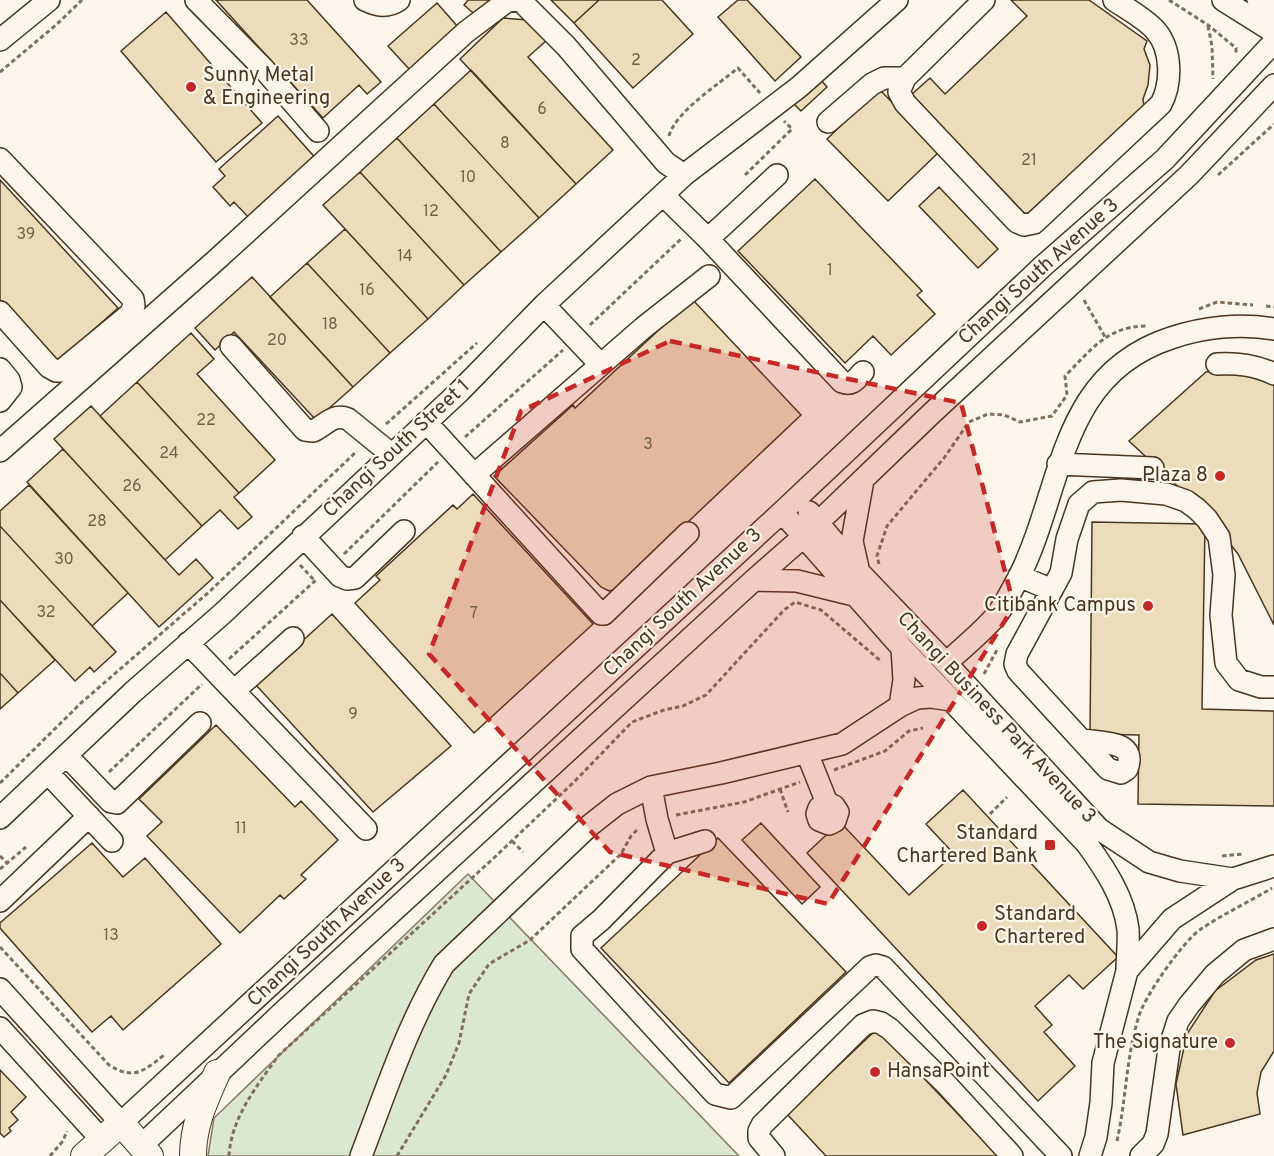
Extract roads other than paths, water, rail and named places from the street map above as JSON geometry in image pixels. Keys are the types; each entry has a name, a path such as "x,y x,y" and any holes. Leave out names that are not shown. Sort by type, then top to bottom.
{"main road":[{"path":"193,1156 195,1127 203,1102 218,1073"},
{"name":"Changi South Avenue 3","path":"101,1151 121,1123"},
{"path":"121,1123 140,1153"}],"street":[{"path":"0,40 49,0"},
{"path":"196,0 262,67 318,131"},
{"path":"365,0 377,6 391,5 399,0"},
{"path":"0,451 222,254 466,32 506,2 514,0 522,2 566,46 666,163 684,175"},
{"name":"Changi South Street 1","path":"0,818 133,692 222,614 492,359 544,305 684,175 799,87 897,0"},
{"path":"984,0 905,78 899,92 905,103 1017,222 1024,225 1034,223 1161,104 1166,94 1169,63 1166,50 1157,32 1114,0"},
{"path":"1223,0 1274,32"},
{"path":"1258,0 1274,10"},
{"name":"Changi South Avenue 3","path":"121,1123 790,505 1043,266 1165,159 1274,42"},
{"path":"828,122 872,84 884,78 905,78"},
{"name":"Changi South Avenue 3","path":"140,1153 218,1073 810,530 932,413 1189,175 1274,85"},
{"path":"0,159 133,299 134,306 130,314 61,371 49,367 0,312"},
{"path":"701,232 777,175"},
{"path":"663,195 701,232 842,382 853,383 863,372"},
{"path":"474,475 600,364 709,276"},
{"path":"544,305 600,364"},
{"path":"946,663 997,615 1019,576 1058,464 1072,431 1091,395 1116,367 1149,345 1183,333 1231,326 1274,329"},
{"path":"231,346 305,430 314,431 332,419 341,417 348,419 391,454"},
{"path":"1217,364 1239,363 1259,367 1274,374"},
{"path":"0,369 9,380 11,387 0,401"},
{"path":"426,422 601,614 604,614 688,533"},
{"path":"1058,464 1153,468"},
{"path":"859,572 852,541 863,480"},
{"path":"1082,740 1018,671 1015,664 1017,654 1061,573 1067,539 1079,504 1093,492 1132,491 1166,494 1185,501 1207,519 1219,537 1224,575 1221,615 1226,663 1239,680 1261,687 1274,687"},
{"name":"Changi Business Park Avenue 3","path":"790,505 810,530 854,595 1087,844 1107,872 1121,901 1126,922 1127,971"},
{"name":"Changi Business Park Avenue 3","path":"810,530 859,572 1099,829 1149,862 1180,871 1233,879"},
{"path":"303,536 340,576 347,579 355,578 404,531"},
{"path":"1019,576 1052,590"},
{"path":"754,580 798,580 854,595"},
{"path":"234,691 294,638"},
{"path":"188,643 366,829"},
{"path":"900,706 904,680 903,648"},
{"path":"361,1156 423,1001 444,964 589,826 617,804 651,788 842,744 900,706 917,698 931,697 951,700"},
{"path":"67,756 111,802 117,803 200,723"},
{"path":"807,753 827,803"},
{"path":"48,773 112,841"},
{"path":"651,788 667,853"},
{"path":"0,901 88,816"},
{"path":"705,841 667,853 601,921 582,936 582,949 715,1094 731,1098 870,967 876,965 883,967 1061,1156"},
{"path":"1089,1156 1096,1137 1103,1063 1127,971 1172,918 1233,879 1274,866"},
{"path":"1141,1156 1153,1144 1157,1134 1169,1048 1178,1021 1215,974 1244,950 1274,939"},
{"path":"0,989 121,1123"},
{"path":"774,1156 759,1138 762,1125 863,1024 873,1021 881,1023 903,1041 1012,1156"},
{"path":"0,1028 101,1151"}],"place":[{"name":"Sunny Metal & Engineering","path":"191,87"},
{"name":"Plaza 8","path":"1220,476"},
{"name":"Citibank Campus","path":"1148,606"},
{"name":"Standard Chartered Bank","path":"1050,845"},
{"name":"Standard Chartered","path":"982,926"},
{"name":"The Signature","path":"1230,1043"},
{"name":"HansaPoint","path":"875,1072"}]}
